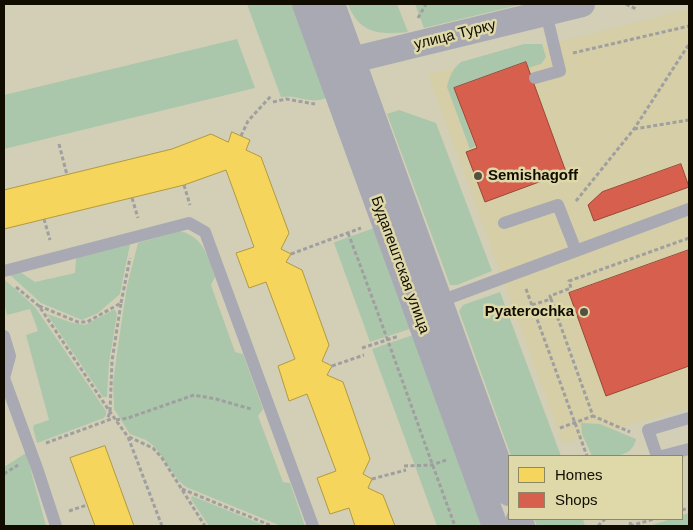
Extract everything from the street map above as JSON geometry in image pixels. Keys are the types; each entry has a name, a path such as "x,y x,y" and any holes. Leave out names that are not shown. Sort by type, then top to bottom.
{"street":[{"name":"Будапештская улица","path":"305,4 340,65 426,313 500,505"},
{"name":"Будапештская улица","path":"332,4 340,65"},
{"name":"улица Турку","path":"340,65 582,4"},
{"name":"Будапештская улица","path":"426,313 468,453 500,505"}],"lane":[{"path":"535,78 560,71 546,13"},
{"path":"504,223 558,205 576,251"},
{"path":"426,313 520,272 689,209"},
{"path":"4,271 189,223 205,232 313,526"},
{"path":"4,336 10,356 4,378 56,526"},
{"path":"657,455 648,430 689,418"},
{"path":"666,455 689,449"}],"path":[{"path":"414,25 426,4"},
{"path":"626,4 636,9 634,4"},
{"path":"557,57 689,26"},
{"path":"565,224 571,208 634,129 689,44"},
{"path":"241,136 248,121 270,96"},
{"path":"273,102 286,99 322,106"},
{"path":"634,129 689,120"},
{"path":"59,144 67,175"},
{"path":"348,233 389,340 397,368 455,526"},
{"path":"107,420 110,412 112,361 121,303 135,237"},
{"path":"532,306 550,299 550,296 571,288 569,281 689,238"},
{"path":"291,254 324,241"},
{"path":"520,272 587,455"},
{"path":"11,282 39,306 128,437 162,526"},
{"path":"550,299 593,416"},
{"path":"39,306 78,322 87,322 121,303"},
{"path":"362,348 389,340 426,313"},
{"path":"332,366 364,355"},
{"path":"30,449 107,420 128,418 194,395 216,399 272,415"},
{"path":"560,428 593,416 636,434 650,437"},
{"path":"128,437 153,448 162,458 205,526"},
{"path":"372,479 405,468 432,464 468,453"},
{"path":"182,489 272,526"},
{"path":"630,526 651,520"}],"shaded area":[{"path":"689,9 689,408 563,444 428,75"}],"green space":[{"path":"247,4 292,4 326,98 309,100 287,96 281,97"},
{"path":"348,4 397,4 408,32 388,33 364,27 353,14"},
{"path":"415,4 523,4 424,28"},
{"path":"237,39 255,88 4,149 4,95"},
{"path":"524,44 542,44 546,57 541,64 528,68 525,62 454,88 475,146 470,149 447,87 452,73 461,62"},
{"path":"399,110 436,123 492,271 457,285 450,285 387,114"},
{"path":"374,228 410,329 370,342 334,243"},
{"path":"180,231 195,238 207,255 215,277 211,285 235,352 243,354 263,409 258,416 283,482 290,483 305,526 281,526 186,487 179,481 155,447 146,440 130,434 114,409 113,383 118,346 127,286 138,243"},
{"path":"130,244 120,294 98,313 82,320 41,303 10,275 20,272 35,282 75,273 76,258"},
{"path":"4,279 35,307 106,411 104,418 37,443 34,425 49,420 26,335 38,331 30,309 7,315 4,303"},
{"path":"500,292 561,455 511,455 459,311 463,305"},
{"path":"113,310 117,314 109,363 107,397 103,397 47,314 85,325"},
{"path":"413,335 482,526 437,526 372,349"},
{"path":"581,423 600,424 636,439 634,446 625,454 592,455 582,434"},
{"path":"26,453 46,526 4,526 4,467"},
{"path":"192,496 266,526 209,526 191,499"},
{"path":"689,513 689,526 649,526 668,520 683,520 683,515"},
{"path":"534,520 583,520 585,526 537,526"}],"building: Homes":[{"path":"232,132 250,140 246,150 261,157 289,233 281,249 291,254 286,262 302,270 329,345 322,361 332,366 327,375 343,382 370,459 363,474 372,479 368,488 383,495 395,526 355,526 349,508 330,514 317,478 336,471 307,394 289,401 278,366 295,359 266,282 249,288 236,253 254,247 226,170 184,185 4,229 4,190 172,149 211,134 228,142"},
{"path":"105,446 134,526 95,526 70,458"}],"building: Shops":[{"path":"526,62 566,172 485,202 466,152 477,148 454,88"},
{"path":"681,164 689,187 594,221 588,205 602,192"},
{"path":"689,250 689,366 606,396 569,293"}],"place":[{"name":"Semishagoff","path":"478,176"},
{"name":"Pyaterochka","path":"584,312"}]}
